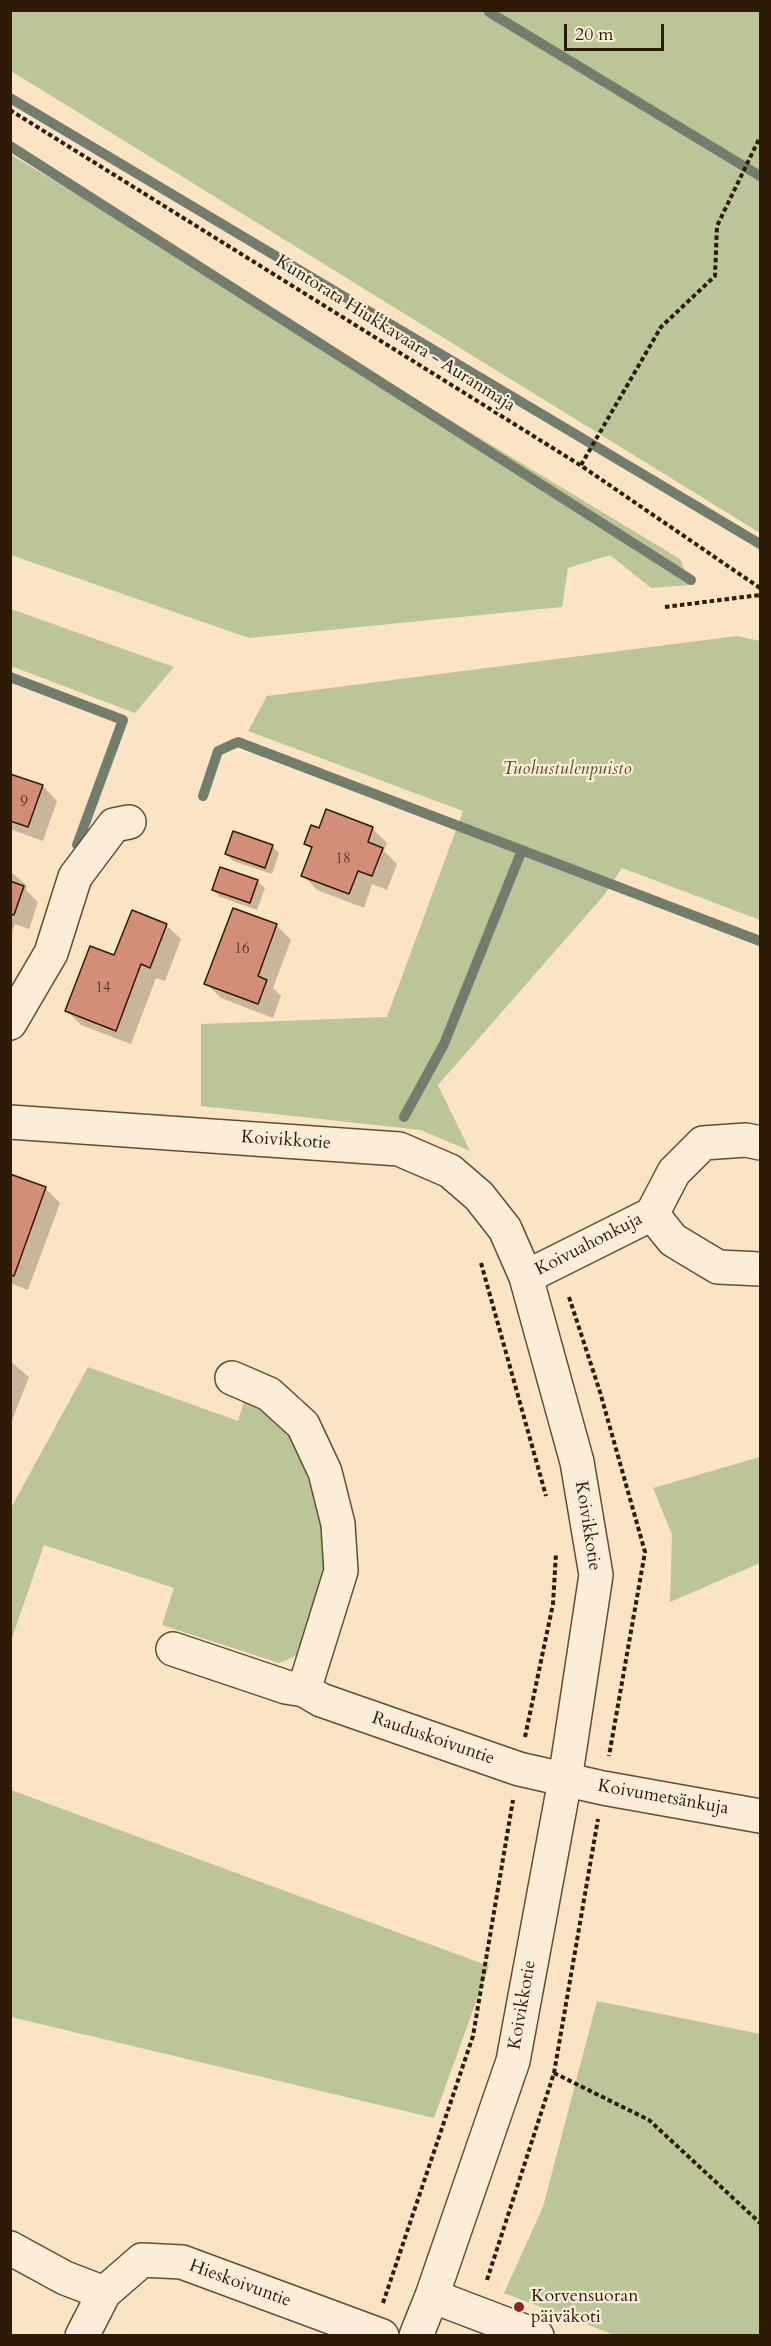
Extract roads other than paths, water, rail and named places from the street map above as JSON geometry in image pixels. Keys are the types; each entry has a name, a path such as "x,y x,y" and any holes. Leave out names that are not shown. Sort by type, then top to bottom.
{"street":[{"path":"10,1023 51,953 75,877 114,825 129,822"},
{"name":"Koivikkotie","path":"10,1122 399,1149 450,1172 479,1196 505,1229 526,1277 577,1462 596,1575 565,1780 513,2061 416,2336"},
{"name":"Koivuahonkuja","path":"526,1277 652,1214 674,1172 703,1143 746,1140 760,1143"},
{"name":"Koivuahonkuja","path":"652,1214 673,1240 718,1267 760,1269"},
{"path":"232,1378 269,1394 303,1425 325,1472 338,1524 341,1571 304,1690"},
{"name":"Rauduskoivuntie","path":"172,1649 286,1687 304,1690 321,1700 497,1761 565,1780"},
{"name":"Koivumetsänkuja","path":"565,1780 760,1815"},
{"path":"10,2248 65,2278 104,2293"},
{"name":"Hieskoivuntie","path":"82,2336 104,2293 142,2260 182,2262 382,2336"},
{"path":"432,2296 537,2336"}],"waterway":[{"path":"489,12 760,176"},
{"path":"10,98 760,544"},
{"path":"10,146 691,580"},
{"path":"10,677 123,720 77,845"},
{"path":"203,796 218,751 238,742 760,941"},
{"path":"404,1117 444,1044 522,850"}],"place":[{"name":"Korvensuoran päiväkoti","path":"519,2307"}],"park label":[{"name":"Tuohustulenpuisto","path":"567,770"}]}
